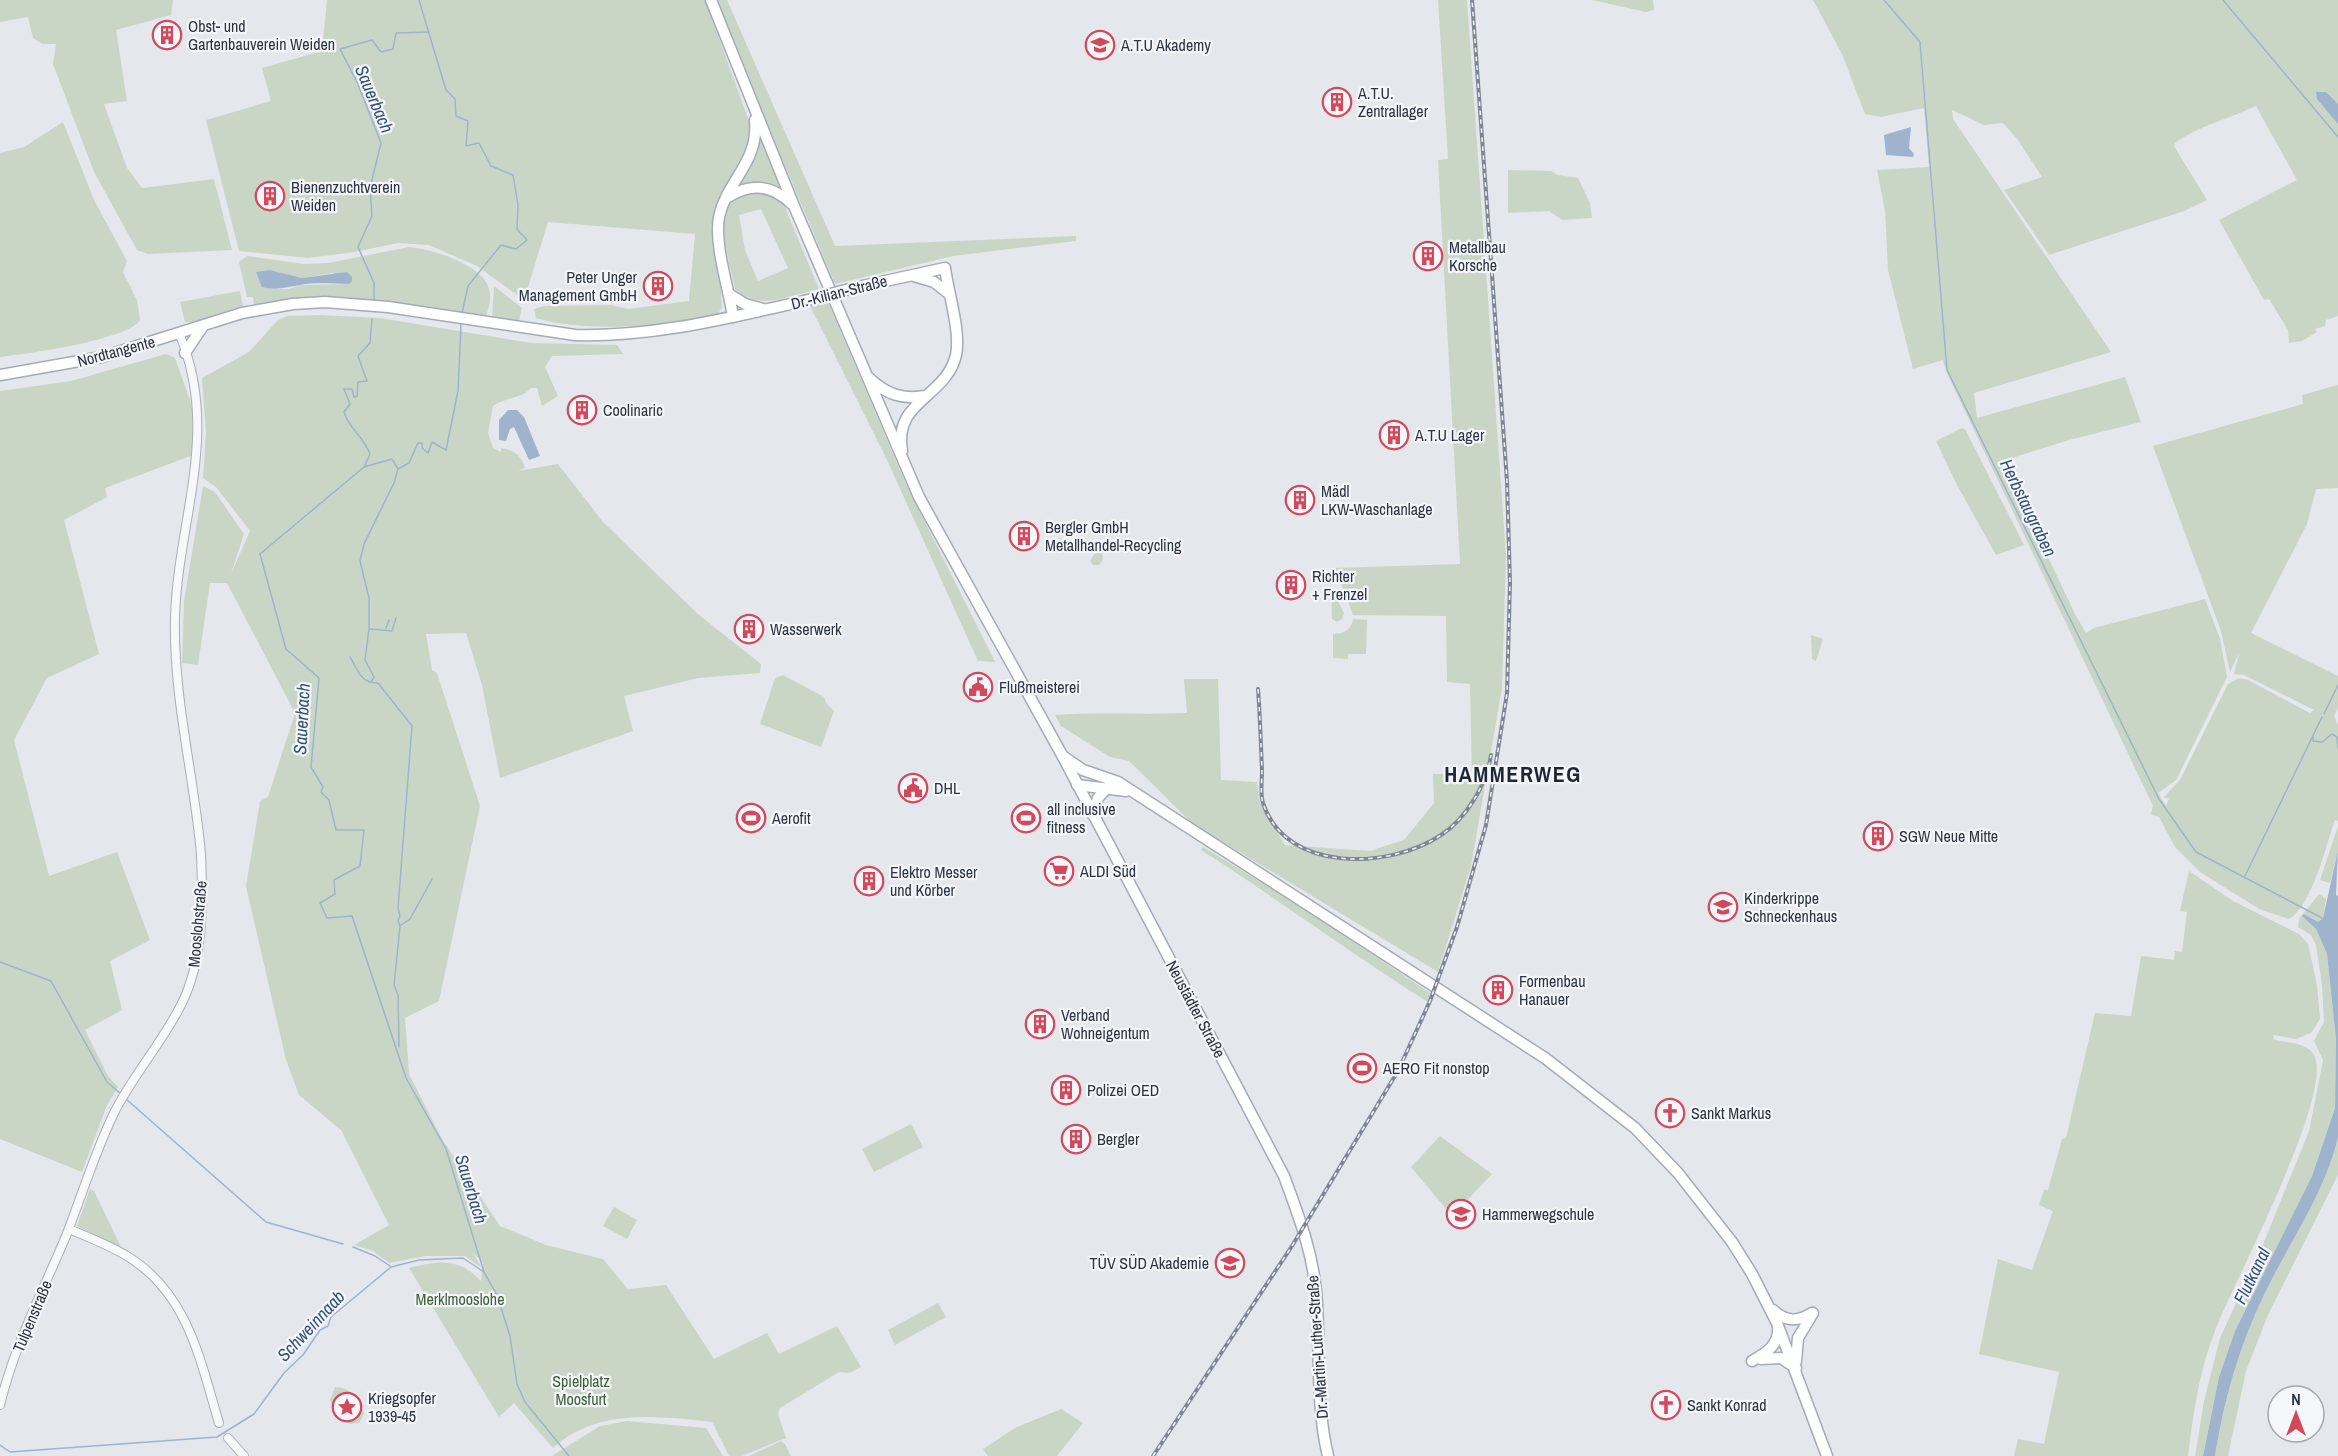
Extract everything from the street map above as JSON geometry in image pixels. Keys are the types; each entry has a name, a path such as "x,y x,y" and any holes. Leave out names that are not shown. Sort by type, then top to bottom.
{"main road":[{"path":"711,0 754,110 906,469"},
{"path":"733,317 719,227 723,207 755,145 754,110"},
{"path":"728,197 752,186 763,187 775,191 794,206"},
{"name":"Dr.-Kilian-Straße","path":"524,328 575,335 618,335 669,330 945,268 948,293"},
{"path":"906,469 901,441 902,427 914,406 944,383 957,352 957,340 948,293 934,282 908,275"},
{"path":"729,294 745,304 766,309"},
{"name":"Nordtangente","path":"0,375 102,357 229,317 272,307 325,302 379,306 524,328"},
{"path":"185,353 203,326"},
{"path":"865,374 888,393 912,398 928,395"},
{"name":"Neustädter Straße","path":"906,469 1062,755 1284,1176 1306,1237"},
{"path":"1062,755 1083,770 1118,782 1545,1058 1635,1128 1678,1173 1732,1242 1769,1305 1796,1368 1827,1456"},
{"path":"1077,785 1130,791"},
{"path":"1093,815 1098,798 1107,788"},
{"name":"Dr.-Martin-Luther-Straße","path":"1306,1237 1316,1292 1321,1415 1328,1456"},
{"path":"1769,1305 1786,1319 1802,1319 1813,1313 1798,1338 1796,1368"},
{"path":"1777,1323 1778,1332 1773,1347 1752,1361 1771,1357 1781,1358 1796,1368"}],"street":[{"name":"Mooslohstraße","path":"69,1229 104,1135 123,1096 184,1000 194,970 200,924 201,854 176,650 180,568 198,453 198,412 179,333"},
{"name":"Tulpenstraße","path":"0,1405 9,1369 69,1229"},
{"path":"69,1229 126,1255 159,1281 178,1305 199,1352 219,1424"},
{"path":"228,1438 244,1456"}],"green space":[{"path":"0,0 173,0 171,15 116,30 127,101 104,104 127,168 142,188 214,179 232,250 148,254 137,250 94,172 53,64 56,44 42,44 33,38 28,17 0,22"},
{"path":"327,0 705,0 753,132 717,236 722,307 718,314 699,319 652,325 601,327 536,318 534,309 544,306 612,305 628,309 689,301 695,234 548,222 524,300 477,266 429,245 398,243 355,252 308,258 239,251 206,120 271,101 262,68 322,51"},
{"path":"715,0 727,0 835,246 1076,236 1076,241 953,256 835,284"},
{"path":"1438,0 1467,0 1506,556 1502,688 1471,866 1438,972 1193,824 1129,761 1110,757 1061,726 1055,715 1187,713 1184,679 1218,679 1221,780 1257,782 1260,803 1285,845 1370,851 1404,840 1434,803 1433,774 1472,774 1470,684 1447,682 1446,616 1353,615 1335,568 1460,564 1438,160 1448,159"},
{"path":"1592,0 1653,0 1654,10 1646,12"},
{"path":"1813,0 2338,0 2338,104 2335,101 2329,112 2338,124 2338,316 2326,320 2325,326 2315,329 2317,332 2302,341 2289,343 2288,330 2269,299 2264,300 2219,220 2297,180 2256,106 2204,127 2175,143 2174,146 2207,200 2184,211 2049,255 2004,190 2042,177 2018,140 2003,123 1984,125 1952,110 1953,119 2111,352 1974,393 1977,418 2125,377 2141,422 2069,440 2002,461 2076,616 2086,633 2094,628 2205,599 2220,639 2227,677 2176,780 2158,793 2166,806 2169,799 2164,797 2180,780 2228,684 2239,678 2248,680 2310,713 2314,710 2244,675 2234,674 2239,653 2230,672 2221,631 2153,446 2303,404 2302,395 2338,385 2338,488 2316,489 2307,524 2251,633 2338,676 2338,708 2334,716 2338,725 2338,821 2335,820 2323,859 2305,902 2289,919 2259,909 2200,872 2175,847 2159,817 2151,814 2153,806 1946,371 1943,360 1913,369 1888,270 1885,211 1877,170 1929,167 1924,108 1881,117 1865,114 1842,54"},
{"path":"63,122 94,200 127,261 123,272 137,300 140,320 132,327 117,334 97,340 0,357 0,153 24,147"},
{"path":"760,135 784,193 761,183 750,183 737,187 749,169"},
{"path":"1508,170 1551,171 1558,175 1578,178 1590,203 1592,218 1562,220 1549,211 1508,213"},
{"path":"752,191 773,195 784,205 819,289 787,298 765,301 744,296 735,289 725,241 725,216 728,205 734,198","holes":["761,209 788,268 758,281 745,250 739,215"]},
{"path":"409,247 455,259 477,272 485,280 490,292 486,316 370,300 313,299 254,305 253,297 247,297 239,262 247,256 304,264 328,263","holes":["270,270 302,278 333,273 349,284 301,285 289,289 270,289 265,272"]},
{"path":"494,286 522,308 519,321 492,317"},
{"path":"240,291 243,307 195,322 185,322 180,302"},
{"path":"828,302 905,482 995,662 978,661 888,462 810,306"},
{"path":"288,316 380,318 531,343 617,345 623,354 552,356 545,367 558,396 542,406 537,388 531,388 523,394 493,406 488,433 493,448 501,452 501,448 506,449 516,454 525,468 518,471 558,464 603,522 699,615 761,664 760,673 698,678 624,696 633,731 500,778 482,685 466,633 426,634 432,670 437,673 480,806 439,1001 405,1018 409,1074 442,1139 500,1226 546,1245 603,1259 628,1289 666,1285 714,1359 767,1333 779,1354 837,1326 861,1367 850,1373 839,1372 780,1408 778,1414 786,1438 742,1456 729,1456 712,1422 650,1417 608,1421 589,1426 570,1435 553,1448 514,1403 499,1417 409,1268 430,1263 448,1263 465,1268 481,1281 483,1263 472,1252 482,1268 465,1256 426,1256 389,1263 373,1251 354,1245 389,1225 341,1130 299,1095 286,1060 246,886 260,801 268,797 295,713 227,583 210,583 198,665 182,663 184,601 203,486 215,492 244,534 231,574 250,531 216,487 203,478 206,432 202,378 249,352 278,320"},
{"path":"166,354 175,358 192,406 193,455 105,488 107,497 64,520 99,654 47,678 14,740 49,876 117,852 150,940 110,961 122,1010 85,1030 108,1076 118,1087 107,1105 82,1172 0,1139 0,391 71,381"},
{"path":"1962,428 1965,429 2024,545 1996,555 1956,483 1936,441"},
{"path":"1101,542 1103,560 1099,565 1093,565 1090,561"},
{"path":"1331,587 1344,613 1342,619 1337,622 1332,619"},
{"path":"1353,619 1367,620 1366,654 1348,654 1348,659 1333,658 1333,634 1346,631"},
{"path":"1811,635 1823,639 1816,661 1812,659"},
{"path":"783,675 824,697 826,703 834,711 821,747 760,724 775,678"},
{"path":"2338,826 2338,850 2330,883 2320,880"},
{"path":"1203,847 1294,902 1430,993 1428,1002 1201,850"},
{"path":"2189,871 2233,901 2299,934 2308,944 2317,985 2320,1019 2311,1033 2296,1039 2274,1035 2273,1039 2301,1045 2314,1055 2316,1076 2310,1108 2279,1190 2209,1346 2197,1393 2188,1456 2014,1456 2018,1439 2044,1444 2059,1372 1979,1354 1998,1259 2032,1270 2053,1211 2039,1205 2044,1190 2048,1190 2062,1139 2066,1138 2095,1013 2131,1016 2141,956 2174,960 2175,951 2182,952 2187,912 2180,911"},
{"path":"2319,894 2326,899 2323,918 2318,922 2304,914 2302,916 2316,929 2327,954 2336,1039 2335,1108 2312,1176 2235,1331 2219,1377 2203,1456 2195,1456 2204,1401 2220,1338 2264,1242 2309,1131 2323,1060 2314,1041 2324,1022 2322,985 2316,945 2311,935 2298,927 2299,919"},
{"path":"911,1124 923,1147 874,1172 862,1149"},
{"path":"1440,1136 1492,1174 1452,1216 1411,1167"},
{"path":"2338,1137 2338,1175 2268,1315 2246,1371 2228,1456 2215,1456 2228,1394 2247,1334 2264,1295 2315,1198"},
{"path":"90,1189 94,1191 121,1247 77,1226"},
{"path":"614,1207 637,1220 627,1239 603,1226"},
{"path":"938,1303 946,1317 895,1345 888,1330"},
{"path":"335,1387 346,1389 358,1399 364,1414 359,1423 350,1424 336,1414 330,1400"},
{"path":"1061,1409 1083,1423 1057,1456 988,1456 983,1449 1015,1428"},
{"path":"627,1421 706,1428 723,1456 552,1456 600,1426"},
{"path":"781,1441 791,1456 749,1456"}],"water":[{"path":"2316,92 2326,92 2338,104 2338,124 2317,99"},
{"path":"1911,127 1909,148 1914,154 1913,157 1886,155 1884,135"},
{"path":"270,270 302,278 347,272 352,277 352,281 349,284 312,284 277,289 262,287 256,272"},
{"path":"508,410 517,410 524,417 540,456 529,460 514,427 510,429 506,441 499,440 499,420"},
{"path":"2338,850 2336,895 2338,896 2338,1137 2315,1198 2264,1295 2247,1334 2228,1394 2215,1456 2203,1456 2219,1377 2235,1331 2312,1176 2335,1108 2336,1039 2327,954 2316,929 2302,916 2304,914 2318,922 2323,918"}],"waterway":[{"name":"Sauerbach","path":"419,0 446,90 455,99 456,116 468,121 466,146 479,143 491,166 513,175 518,205 517,229 527,240 516,249 501,245 468,286 462,313"},
{"name":"Herbstaugraben","path":"1884,0 1920,42 1947,370 2159,799 2196,852 2322,918"},
{"path":"2223,0 2338,137"},
{"name":"Sauerbach","path":"374,299 374,283 358,247 372,216 370,188 381,143 357,82 340,49 372,40 381,52 393,49 396,33 429,32"},
{"name":"Sauerbach","path":"364,467 370,454 344,412 350,404 344,389 352,389 354,397 357,396 358,382 367,381 358,356 370,343 372,319"},
{"name":"Sauerbach","path":"461,324 458,391 446,450 432,442 428,453 422,448 422,443 418,443 409,463 398,469 392,459 364,467 260,554 286,649 319,678 311,767 323,787 321,792 329,800 336,830 364,830 360,866 334,880 335,894 320,903 327,918 352,916 406,1078 446,1149 484,1272"},
{"path":"371,682 374,677 365,660 369,629 369,598 360,561 364,544 394,483 398,469"},
{"name":"Sauerbach","path":"370,629 392,631 396,618"},
{"name":"Sauerbach","path":"386,628 389,620"},
{"name":"Sauerbach","path":"350,657 360,675 367,681 378,683 412,726 398,908 400,926 394,985 398,995 399,1047"},
{"path":"2324,714 2338,685"},
{"path":"2245,876 2322,717"},
{"path":"2313,737 2313,741 2322,742 2332,734 2337,737 2338,748"},
{"name":"Sauerbach","path":"401,925 410,919 432,879"},
{"path":"0,962 51,981 107,1082 121,1094"},
{"path":"126,1099 266,1222 343,1244"},
{"path":"353,1247 375,1256 390,1266"},
{"name":"Schweinnaab","path":"0,1445 10,1452 217,1437 254,1414 284,1373 303,1355 320,1330 328,1326 331,1317 391,1267 419,1260 463,1258 484,1272 497,1295 510,1336 517,1384 525,1402 569,1456"}],"railway":[{"path":"1153,1456 1292,1246 1398,1071 1430,1001 1457,927 1486,825 1507,693 1510,583 1507,481 1472,0"},
{"path":"1258,689 1263,803 1275,826 1293,843 1316,853 1342,858 1369,859 1420,846 1441,835 1459,820 1474,800 1485,777 1491,755"}],"place":[{"name":"Obst- und Gartenbauverein Weiden","path":"167,35"},
{"name":"A.T.U Akademy","path":"1100,45"},
{"name":"A.T.U. Zentrallager","path":"1337,102"},
{"name":"Bienenzuchtverein Weiden","path":"270,196"},
{"name":"Metallbau Korsche","path":"1428,256"},
{"name":"Peter Unger Management GmbH","path":"658,286"},
{"name":"Coolinaric","path":"582,410"},
{"name":"A.T.U Lager","path":"1394,435"},
{"name":"Mädl LKW-Waschanlage","path":"1300,500"},
{"name":"Bergler GmbH Metallhandel-Recycling","path":"1024,536"},
{"name":"Richter + Frenzel","path":"1291,585"},
{"name":"Wasserwerk","path":"749,629"},
{"name":"Flußmeisterei","path":"978,687"},
{"name":"DHL","path":"913,788"},
{"name":"Aerofit","path":"751,818"},
{"name":"all inclusive fitness","path":"1026,818"},
{"name":"SGW Neue Mitte","path":"1878,836"},
{"name":"ALDI Süd","path":"1059,871"},
{"name":"Elektro Messer und Körber","path":"869,881"},
{"name":"Kinderkrippe Schneckenhaus","path":"1723,907"},
{"name":"Formenbau Hanauer","path":"1498,990"},
{"name":"Verband Wohneigentum","path":"1040,1024"},
{"name":"AERO Fit nonstop","path":"1362,1068"},
{"name":"Polizei OED","path":"1066,1090"},
{"name":"Sankt Markus","path":"1670,1113"},
{"name":"Bergler","path":"1076,1139"},
{"name":"Hammerwegschule","path":"1461,1214"},
{"name":"TÜV SÜD Akademie","path":"1230,1263"},
{"name":"Sankt Konrad","path":"1666,1405"},
{"name":"Kriegsopfer 1939-45","path":"347,1407"}],"district":[{"name":"HAMMERWEG","path":"1513,774"}],"water label":[{"name":"Flutkanal","path":"2252,1276"}],"park label":[{"name":"Merklmooslohe","path":"460,1299"},
{"name":"Spielplatz Moosfurt","path":"581,1390"}]}
